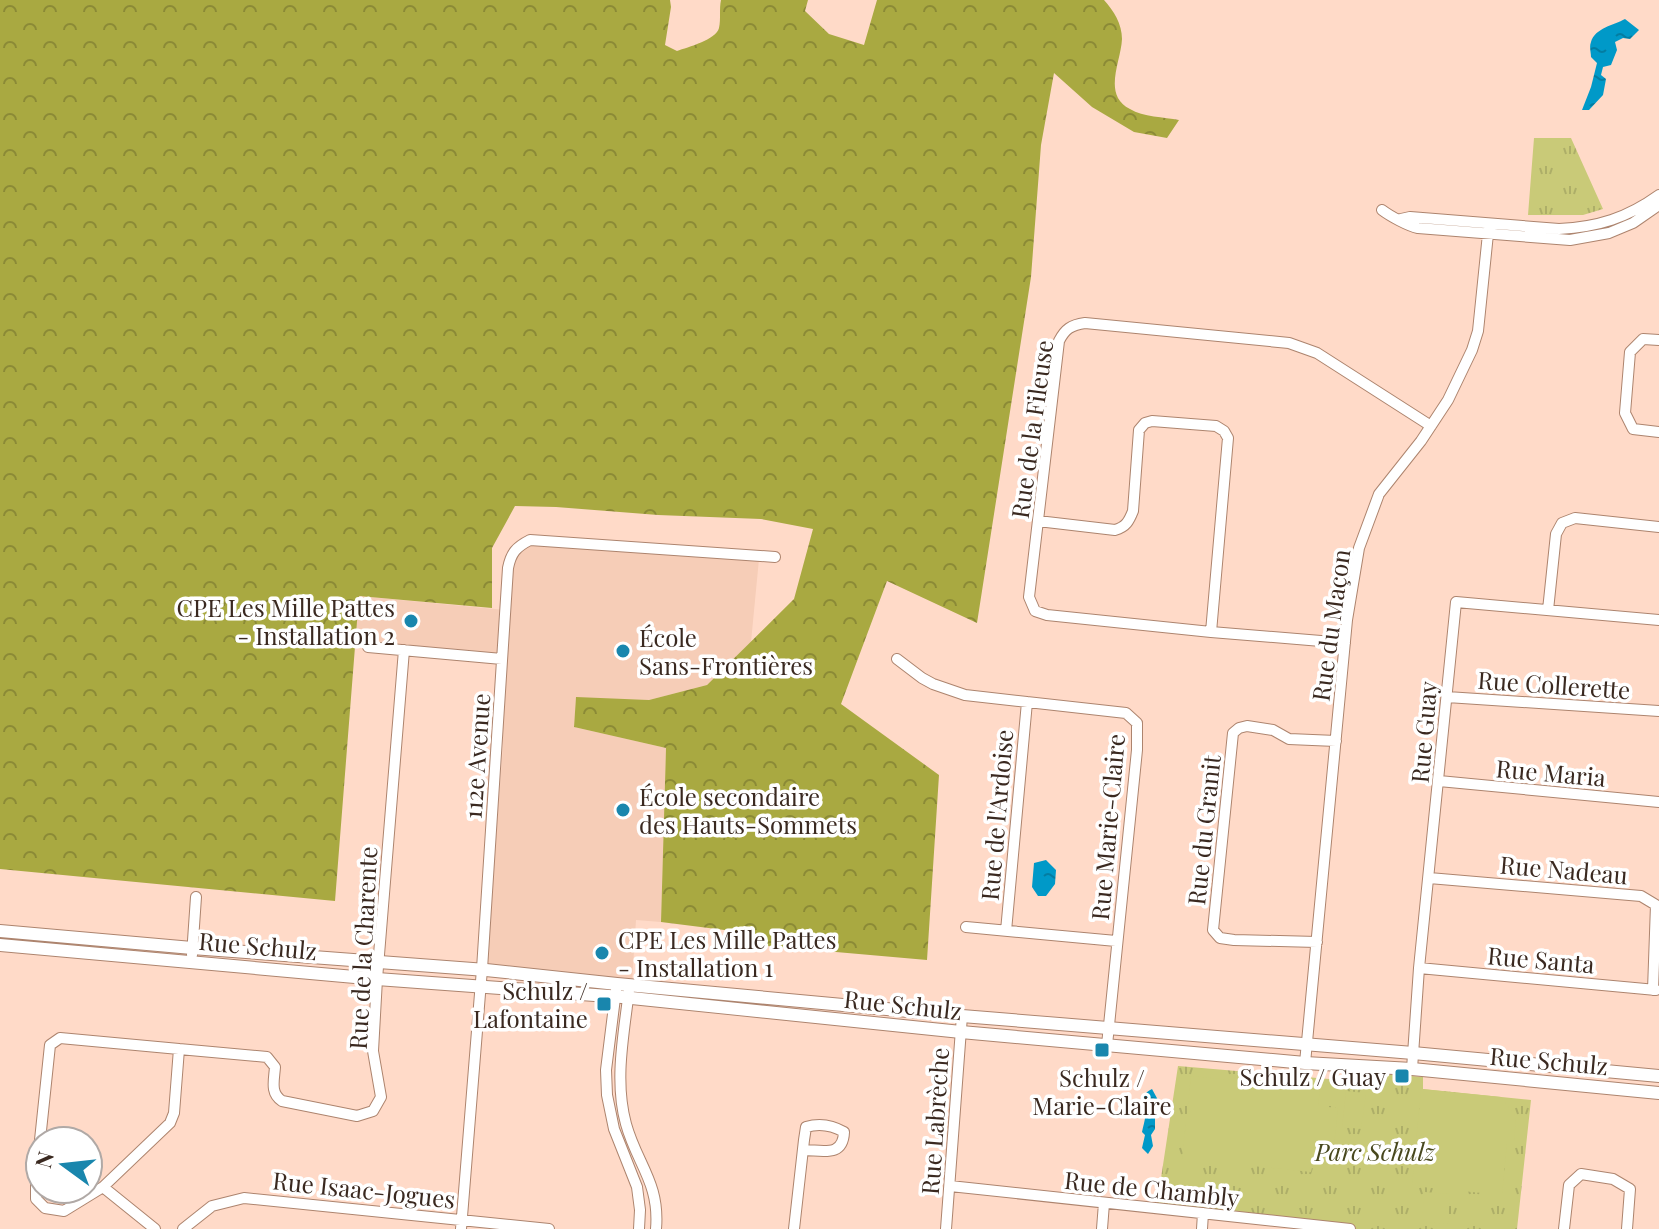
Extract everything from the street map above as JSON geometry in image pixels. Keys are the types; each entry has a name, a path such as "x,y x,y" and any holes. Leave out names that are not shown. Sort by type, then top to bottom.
{"street":[{"path":"1382,210 1418,228 1559,229 1602,224 1626,215 1659,195"},
{"path":"1488,229 1570,240 1587,238 1633,223 1659,205"},
{"name":"Rue du Maçon","path":"1305,1063 1345,643 1359,548 1379,494 1448,400 1475,340 1488,229"},
{"name":"Rue de la Fileuse","path":"1345,643 1211,632 1047,615 1035,611 1029,597 1059,341 1064,331 1072,325 1085,323 1289,343 1317,353 1431,426"},
{"path":"1659,340 1643,339 1630,352 1625,413 1633,429 1659,432"},
{"path":"1038,521 1115,530 1122,528 1133,511 1139,430 1145,423 1216,426 1224,431 1228,438 1211,632"},
{"path":"1548,610 1556,534 1562,523 1575,518 1659,527"},
{"name":"112e Avenue","path":"462,1224 510,556 518,546 530,540 775,557"},
{"name":"Rue Guay","path":"1412,1069 1419,968 1456,602 1659,620"},
{"path":"368,647 502,659"},
{"name":"Rue de la Charente","path":"179,1049 267,1057 275,1067 273,1089 282,1101 357,1116 373,1111 381,1097 373,1051 404,650"},
{"name":"Rue Marie-Claire","path":"897,659 922,678 965,695 1126,713 1137,723 1137,750 1107,1045"},
{"name":"Rue Collerette","path":"1447,697 1659,711"},
{"name":"Rue de l'Ardoise","path":"1006,931 1027,702"},
{"name":"Rue du Granit","path":"1317,942 1234,940 1220,938 1213,930 1233,733 1247,726 1273,730 1289,739 1336,741"},
{"name":"Rue Maria","path":"1439,781 1659,802"},
{"name":"Rue Nadeau","path":"1429,878 1641,896 1656,905 1656,990"},
{"path":"192,955 196,897"},
{"path":"966,927 1116,941"},
{"name":"Rue Schulz","path":"0,931 377,979 546,991 622,991 962,1016 1659,1076"},
{"name":"Rue Schulz","path":"0,945 378,961 482,969 548,976 622,991 961,1032 1305,1063 1412,1069 1659,1093"},
{"name":"Rue Santa","path":"1419,968 1656,990"},
{"path":"546,991 548,976"},
{"path":"622,991 606,1070 607,1095 614,1129 637,1187 639,1229"},
{"path":"622,991 621,1092 626,1125 652,1185 656,1229"},
{"name":"Rue Labrèche","path":"946,1229 962,1016"},
{"path":"42,1125 50,1045 60,1038 179,1049 174,1113 170,1123 104,1186"},
{"path":"1218,1055 1220,1038"},
{"path":"1536,1081 1537,1065"},
{"path":"794,1229 803,1150"},
{"path":"1564,1229 1569,1185 1581,1174 1613,1179 1630,1189 1627,1229"},
{"name":"Rue de Chambly","path":"950,1186 1203,1213 1289,1226 1350,1229"},
{"path":"104,1188 155,1229"},
{"name":"Rue Isaac-Jogues","path":"183,1229 212,1206 244,1198 462,1224 549,1229"},
{"path":"1102,1229 1104,1203"},
{"path":"42,1205 64,1211 74,1205"},
{"path":"1202,1229 1203,1213"}],"shaded area":[{"path":"533,544 759,559 751,642 707,685 649,700 576,698 574,727 666,748 661,922 636,920 632,982 486,967 503,746 503,656 502,659 354,645 359,596 505,610 508,568 522,546"}],"green space":[{"path":"0,0 670,0 665,45 677,51 717,32 721,0 808,0 805,11 829,34 864,45 877,0 1104,0 1117,18 1122,33 1115,87 1122,103 1135,112 1179,120 1167,138 1134,132 1092,107 1054,73 1041,145 1031,277 977,623 887,581 841,704 939,775 927,960 755,945 756,934 661,922 666,748 574,727 576,697 649,700 707,685 794,599 813,529 761,519 515,506 492,548 492,608 359,596 335,901 0,869"},
{"path":"1534,138 1571,138 1603,209 1583,215 1528,215"},
{"name":"Parc Schulz","path":"1178,1066 1341,1080 1343,1070 1423,1077 1423,1089 1531,1100 1517,1229 1324,1229 1156,1211"},
{"path":"1191,1076 1320,1089 1318,1106 1338,1108 1332,1165 1313,1163 1311,1172 1182,1159"},
{"path":"1421,1089 1501,1097 1516,1117 1514,1142 1507,1142 1502,1195 1412,1186"},
{"path":"1346,1091 1366,1093 1361,1129 1342,1127"},
{"path":"1425,1192 1450,1194 1448,1224 1422,1222"}],"water":[{"path":"1625,19 1639,30 1630,39 1615,42 1617,50 1611,65 1603,67 1601,75 1606,79 1603,95 1589,110 1582,110 1597,63 1591,57 1593,37"},
{"path":"1046,860 1056,870 1055,884 1046,896 1038,896 1032,887 1034,863"},
{"path":"1152,1089 1158,1100 1158,1108 1151,1135 1153,1146 1148,1154 1142,1148 1145,1135 1142,1132 1144,1098"}],"place":[{"name":"CPE Les Mille Pattes - Installation 2","path":"411,621"},
{"name":"École Sans-Frontières","path":"623,651"},
{"name":"École secondaire des Hauts-Sommets","path":"623,810"},
{"name":"CPE Les Mille Pattes - Installation 1","path":"602,953"},
{"name":"Schulz / Lafontaine","path":"604,1004"},
{"name":"Schulz / Marie-Claire","path":"1102,1050"},
{"name":"Schulz / Guay","path":"1402,1076"}]}
